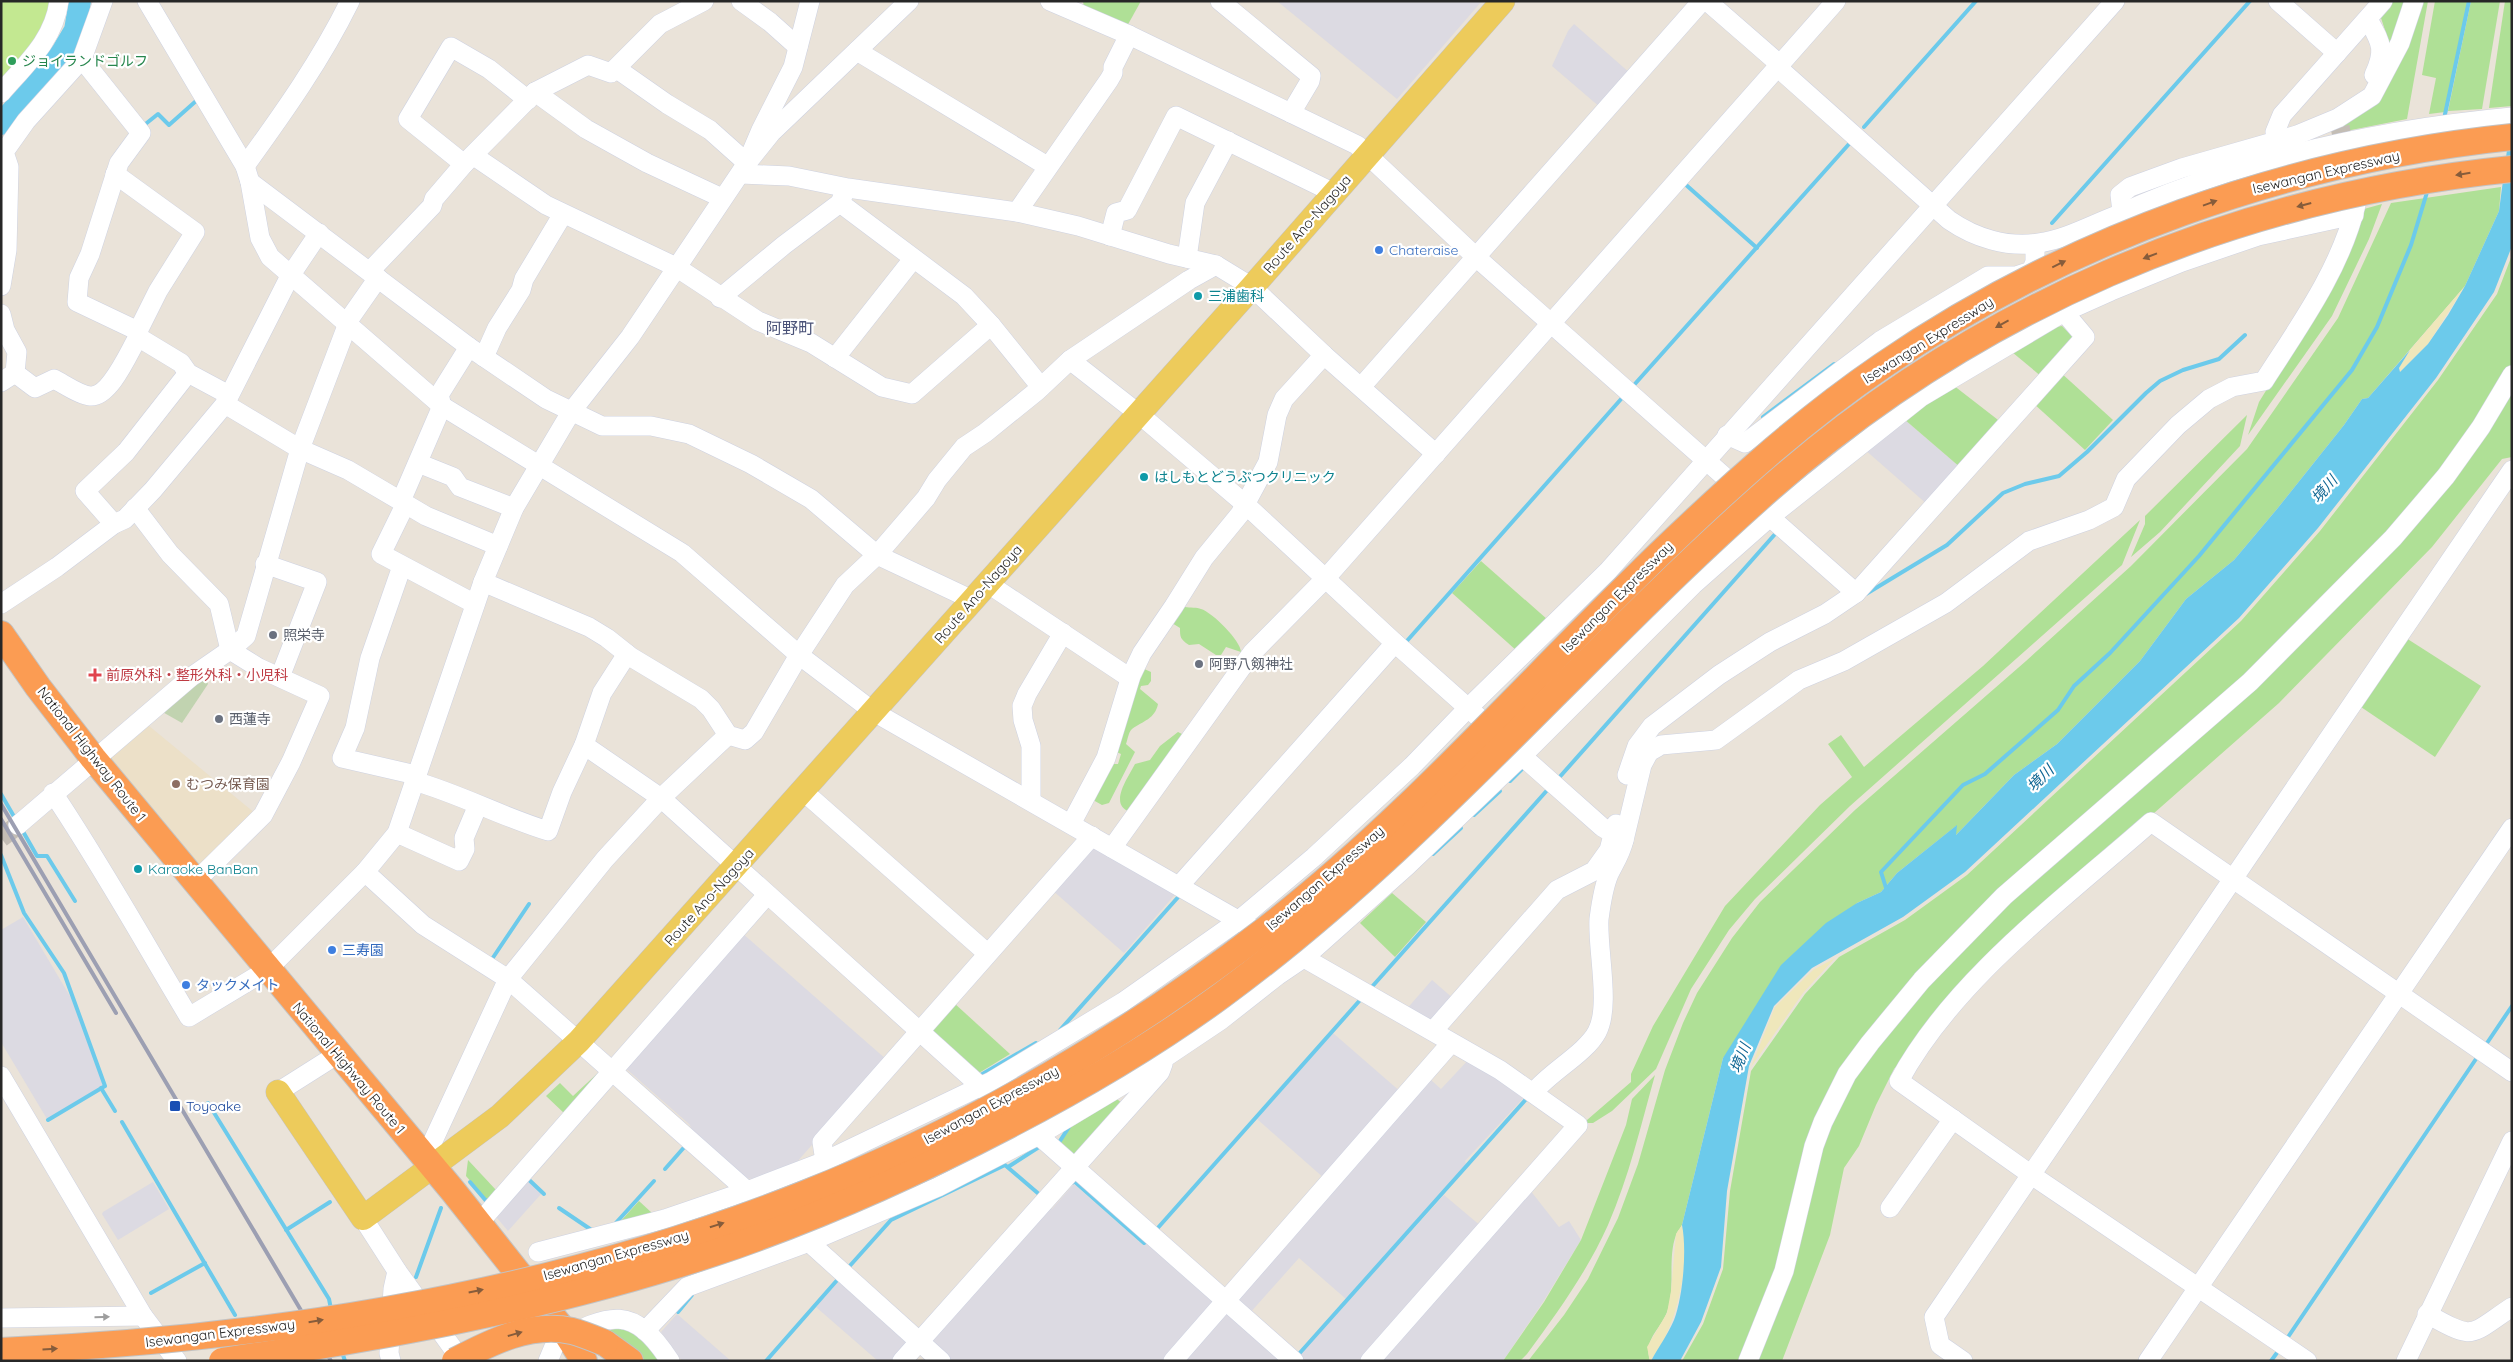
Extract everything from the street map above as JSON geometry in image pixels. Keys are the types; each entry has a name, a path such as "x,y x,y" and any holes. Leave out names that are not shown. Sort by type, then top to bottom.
{"highway":[{"name":"Isewangan Expressway","path":"1,1351 130,1344 274,1327 386,1309 515,1283 637,1251 747,1215 850,1175 926,1140 979,1114 1085,1054 1144,1017 1269,927 1405,809 1674,540 1769,453 1884,365 1964,315 2056,266 2172,217 2253,188 2332,167 2478,140 2512,137"},
{"name":"Isewangan Expressway","path":"222,1361 467,1319 655,1271 771,1232 894,1182 945,1158 1111,1069 1168,1033 1288,944 1406,843 1668,584 1762,494 1836,435 1948,355 2056,296 2107,272 2185,242 2260,218 2344,195 2411,182 2512,169"},
{"name":"National Highway Route 1","path":"1,634 38,687 94,758 268,970 434,1167 568,1336 584,1361"},
{"path":"455,1361 517,1332 538,1330 572,1331 605,1343 630,1361"}],"main road":[{"name":"Route Ano-Nagoya","path":"363,1218 500,1116 579,1041 1252,287 1503,1"},
{"path":"278,1092 363,1218"}],"street":[{"path":"1,93 44,43 57,20 59,1"},
{"path":"1,286 7,250 9,167 4,152 26,121 82,59 103,1"},
{"path":"147,1 248,174 264,249 290,276 442,406 682,553 798,655 874,712 1238,921 1305,957 1452,1043 1534,1092 1578,1125 1370,1361"},
{"path":"248,174 330,42 350,1"},
{"path":"18,825 53,793 191,677 230,650 246,636 265,564 300,449 350,318 374,274 432,206 434,199 469,160 532,96 588,64 611,73 660,24 704,1"},
{"path":"742,1 798,46"},
{"path":"744,168 760,130 793,67 810,1"},
{"path":"53,793 99,864 114,894 189,1017 268,970 365,872 397,834 483,582 514,508 571,412 630,337 722,198 771,133 909,1"},
{"path":"1050,1 1074,5 1129,36 1357,145 1477,258 1856,593"},
{"path":"1220,1 1311,76 1291,113"},
{"path":"1361,387 1477,258 1702,1"},
{"path":"1708,1 1778,65 1784,73 1932,205 1964,231 1980,238 2005,242 2035,244 2058,239 2122,212 2226,173 2318,149 2408,130 2512,117"},
{"path":"1112,848 1252,653 1325,579 1836,1"},
{"path":"538,1252 665,1219 747,1192 825,1161 980,1087 1123,1002 1238,921 1314,857 1412,766 1468,708 1608,571 1726,435 2115,1"},
{"path":"2278,1 2337,53"},
{"path":"2279,139 2275,132 2282,116 2383,1"},
{"path":"2122,212 2120,196 2130,187 2279,139 2339,122 2362,101 2372,96 2400,43 2414,1"},
{"path":"2362,101 2381,60 2382,45 2368,19"},
{"path":"1017,212 1047,166 1109,80 1113,73 1113,67 1129,36"},
{"path":"722,198 647,163 586,129 452,47 408,119 469,160 563,214 676,268 758,321 811,343 882,387 912,394 991,325"},
{"path":"857,51 1047,166"},
{"path":"82,59 141,133 119,163 90,254 79,278 77,302 138,334 181,363 188,373 300,449 348,470 426,516 498,546"},
{"path":"617,69 667,104 710,130 744,168 789,176 843,195 1017,212 1078,226 1216,265 1252,287 1324,355 1436,454"},
{"path":"1110,236 1116,213 1127,210 1136,197 1176,116 1334,194"},
{"path":"1187,258 1195,203 1228,141"},
{"path":"1,314 5,330 17,352 8,377 35,388 54,379 89,396 97,396 108,388 138,334 158,291 195,232 115,174"},
{"path":"248,174 319,233 476,352 546,399 602,426 651,426 689,434 752,464 811,499 877,556 962,595 970,603"},
{"path":"843,195 914,260 953,286 991,325 1041,387"},
{"path":"720,298 843,195"},
{"path":"646,1331 687,1287 809,1242 938,1187 1039,1135 1166,1058 1305,957 1407,866 1522,756 1693,585 1770,517 1920,397 2064,312 2182,262 2250,239 2356,208 2344,246 2310,310 2264,381 2232,386 2209,399 2178,424 2126,478 2114,507 2089,520 2029,540 1965,590 1922,618 1844,661 1799,680 1716,740 1661,745 1650,752 1642,765 1618,837 1594,871 1557,890 1433,1032"},
{"path":"475,604 381,554 403,503 414,468 418,463 442,406 439,395 497,328 521,290 524,279 563,214"},
{"path":"1,604 57,567 114,524 125,519 153,490 227,400 290,276 319,233"},
{"path":"1726,435 1745,443 1880,341 1988,276 2016,276 2031,271 2035,262 2035,244"},
{"path":"835,358 914,260"},
{"path":"483,582 589,628 701,700 711,709 728,736 745,740 754,732 798,655 845,585 877,556 926,498 936,480 964,447 986,433 1070,360 1189,280 1216,265"},
{"path":"1534,1092 1544,1079 1587,1044 1597,1032 1602,1015 1599,920 1602,897 1609,875 1622,849 1618,837 1632,757 1637,746 1652,726 1720,675 1770,642 1825,614 1856,593 2085,337 2064,312"},
{"path":"1071,824 1106,758 1130,678 1142,653 1204,558 1240,514 1268,462 1277,415 1284,399 1324,355"},
{"path":"1070,360 1139,414 1245,504 1395,643 1522,756 1618,837"},
{"path":"114,524 85,492 126,452 188,373"},
{"path":"1748,1361 1784,1271 1814,1146 1823,1122 1847,1074 1875,1037 1922,980 2004,896 2250,682 2393,538 2446,476 2481,427 2512,375"},
{"path":"418,463 453,477 460,487 514,508"},
{"path":"1963,1361 1940,1345 1934,1317 2512,470"},
{"path":"134,508 170,554 220,604 230,650 259,668 320,696 291,762 262,815 195,882"},
{"path":"265,564 317,582 280,677"},
{"path":"402,566 370,658 355,728 342,758 415,778 510,819 548,831 562,792 584,745 602,693 627,654"},
{"path":"987,583 1130,678"},
{"path":"1031,801 1031,746 1023,720 1022,706 1026,694 1063,633"},
{"path":"1179,886 1395,643"},
{"path":"434,1141 508,979 605,859 661,798 728,736"},
{"path":"584,745 661,798 980,1087 1039,1135 1225,1302 1294,1361"},
{"path":"803,791 987,953"},
{"path":"397,834 459,861 466,849 464,838 478,806"},
{"path":"2307,1361 2032,1176 1899,1081 1912,1057 1949,1010 2002,953 2151,822 2512,1072"},
{"path":"2148,1361 2512,828"},
{"path":"825,1161 822,1142 1092,836"},
{"path":"365,872 423,924 508,979 747,1192 809,1242 941,1361"},
{"path":"479,1223 767,895"},
{"path":"1172,1361 1452,1043"},
{"path":"278,1092 338,1054"},
{"path":"902,1361 1160,1072 1166,1058"},
{"path":"1,1076 144,1316 177,1361"},
{"path":"1890,1208 1953,1119"},
{"path":"2406,1361 2512,1141"},
{"path":"363,1218 397,1271 462,1361"},
{"path":"665,1219 687,1287"},
{"path":"391,1361 389,1353 393,1289 397,1271"},
{"path":"2427,1314 2460,1332 2468,1333 2479,1330 2512,1307"},
{"path":"1,1318 144,1316"},
{"path":"548,1361 556,1342 617,1318 627,1319 646,1331 670,1361"}],"shaded area":[{"path":"1277,1 1482,1 1397,99"},
{"path":"1574,24 1631,74 1601,108 1552,66 1568,31"},
{"path":"1904,419 1961,468 1928,505 1863,448"},
{"name":"むつみ保育園","path":"143,721 256,814 202,870 107,753"},
{"path":"1091,845 1178,891 1124,953 1051,889"},
{"path":"23,917 71,998 103,1085 47,1119 1,1042 1,930"},
{"path":"741,932 887,1060 796,1163 754,1179 744,1178 695,1134 689,1124 623,1066"},
{"path":"1432,980 1455,1000 1433,1024 1405,1011"},
{"path":"1333,1033 1402,1093 1325,1179 1257,1119"},
{"path":"1470,1058 1528,1093 1465,1161 1466,1164 1346,1299 1299,1258 1249,1314 1234,1299 1431,1080 1441,1089"},
{"path":"526,1177 542,1193 508,1231 492,1212"},
{"path":"153,1182 169,1209 118,1240 102,1214 103,1212"},
{"path":"1074,1184 1143,1245 1148,1241 1214,1298 1214,1305 1164,1361 949,1361 930,1338 1048,1206 1052,1209"},
{"path":"1530,1190 1559,1227 1569,1221 1581,1240 1543,1302 1503,1361 1379,1361"},
{"path":"1444,1195 1482,1227 1365,1361 1301,1361 1297,1358"},
{"path":"841,1279 909,1339 895,1361 878,1361 816,1307"},
{"path":"1223,1311 1285,1361 1178,1361"},
{"path":"677,1314 731,1361 682,1361 661,1332"}],"green space":[{"name":"ジョイランドゴルフ","path":"1,1 52,1 53,14 1,86"},
{"path":"1083,1 1141,1 1126,28 1084,8"},
{"path":"2392,1 2409,1 2386,62 2387,36 2380,15"},
{"path":"2418,1 2428,1 2407,119 2346,131 2344,125 2375,101"},
{"path":"2435,1 2468,1 2445,112 2429,114 2436,78 2422,75"},
{"path":"2471,1 2500,1 2482,109 2448,111"},
{"path":"2505,1 2512,1 2512,106 2489,108"},
{"path":"2501,187 2499,211 2465,286 2368,398 2362,399 2344,425 2234,560 2186,599 2140,661 2057,744 2014,775 1955,836 1956,826 1897,873 1881,892 1857,903 1723,1058 1682,1225 1676,1234 1673,1244 1670,1303 1664,1318 1650,1341 1648,1354 1650,1361 1528,1361 1564,1315 1588,1279 1618,1218 1638,1164 1665,1070 1683,1023 1697,993 1732,938 1760,902 1855,810 2026,661 2131,566 2247,449 2338,318 2391,203"},
{"path":"2382,204 2369,239 2332,316 2248,435 2259,402 2314,313 2364,209"},
{"path":"2512,255 2512,457 2502,459 2432,547 2279,703 2153,814 1966,987 1894,1069 1859,1146 1844,1168 1830,1235 1782,1361 1682,1361 1703,1324 1723,1269 1730,1191 1751,1071 1805,994 1839,957 1905,920 1967,875 2241,621 2320,531 2438,380 2497,294"},
{"path":"2062,326 2074,338 2042,377 2012,352 2056,327"},
{"path":"2060,372 2113,420 2085,450 2033,403"},
{"path":"1953,385 2002,423 1961,468 1904,419"},
{"path":"2247,415 2240,446 2160,532 2131,557 2145,524 2145,516"},
{"path":"2140,520 2122,565 1850,806 1755,899 1729,930 1691,989 1656,1069 1612,1111 1593,1123 1587,1123 1587,1120 1631,1082 1631,1074 1653,1026 1725,906 1820,805 1852,777 1828,744 1841,735 1864,767 1983,666"},
{"path":"1481,561 1548,620 1517,651 1452,593"},
{"path":"1185,607 1199,608 1212,615 1231,634 1240,647 1241,652 1226,647 1221,655 1216,655 1199,644 1189,645 1186,643 1181,638 1180,628 1172,623 1181,609"},
{"path":"2406,638 2481,686 2435,757 2361,707"},
{"path":"1142,668 1151,672 1151,681 1148,685 1141,686 1140,689 1158,704 1154,713 1148,719 1130,732 1126,744 1135,752 1109,803 1102,805 1093,800 1111,764 1118,764 1121,754 1114,751"},
{"path":"204,673 208,684 182,723 159,710"},
{"path":"1178,732 1184,735 1131,812 1124,809 1120,797 1135,764 1150,760 1160,746"},
{"path":"1392,893 1426,922 1395,957 1360,923"},
{"path":"954,1003 1010,1054 979,1073 930,1030"},
{"path":"601,1070 565,1114 546,1096 560,1083 573,1096"},
{"path":"1655,1075 1622,1188 1608,1225 1591,1259 1571,1292 1527,1354 1520,1361 1503,1361 1544,1302 1581,1240 1626,1125 1632,1099"},
{"path":"1117,1099 1125,1106 1078,1159 1057,1147 1068,1129"},
{"path":"468,1160 496,1190 487,1200 466,1176"},
{"path":"639,1201 652,1213 619,1223"},
{"path":"629,1325 663,1361 642,1361 604,1332"}],"sand":[{"path":"2465,286 2428,344 2400,372 2399,368 2410,350"},
{"path":"1835,958 1803,993 1751,1067 1775,1007 1813,970"},
{"path":"1682,1225 1684,1258 1679,1296 1667,1333 1650,1361 1647,1347 1667,1313 1676,1234"}],"water":[{"name":"境川","path":"2512,112 2512,246 2494,292 2436,378 2318,528 2239,618 1965,872 1903,917 1812,968 1774,1006 1749,1066 1727,1191 1721,1267 1701,1322 1680,1361 1651,1361 1672,1325 1680,1299 1684,1260 1682,1225 1723,1058 1781,965 1826,923 1857,903 1881,892 1897,873 1957,825 1956,835 2014,775 2057,744 2140,661 2186,599 2234,560 2344,425 2362,399 2368,398 2410,350 2399,368 2400,372 2428,344 2465,286 2499,211"}],"waterway":[{"path":"1,124 62,52 75,30 80,1"},
{"path":"1864,127 1976,1"},
{"path":"2052,223 2250,1"},
{"path":"2444,119 2469,1"},
{"path":"67,45 76,51"},
{"path":"143,126 158,114 169,125 196,101"},
{"path":"1634,385 1849,144"},
{"path":"1685,184 1757,248"},
{"path":"1887,891 1881,872 1963,785 1985,774 2058,710 2074,686 2110,653 2199,556 2352,370 2377,327 2411,245 2428,189"},
{"path":"1866,594 1947,545 2003,493 2025,484 2059,476 2087,452 2160,381 2183,370 2219,359 2245,335"},
{"path":"1763,417 1834,364"},
{"path":"1406,642 1622,398"},
{"path":"1557,780 1776,533"},
{"path":"1510,781 1523,768"},
{"path":"1370,989 1550,787"},
{"path":"1474,815 1500,791"},
{"path":"1,794 16,820"},
{"path":"21,828 37,856 47,856 75,901"},
{"path":"1433,854 1461,828"},
{"path":"1,855 24,913 64,973 105,1086 48,1120"},
{"path":"1060,1030 1180,895 1182,896"},
{"path":"490,962 529,904"},
{"path":"1156,1230 1361,999"},
{"path":"2485,1046 2512,1006"},
{"path":"978,1074 979,1076 1036,1043"},
{"path":"2286,1340 2478,1056"},
{"path":"101,1088 115,1111"},
{"path":"1298,1355 1528,1097"},
{"path":"208,1103 329,1299 331,1309"},
{"path":"122,1122 235,1315"},
{"path":"1058,1144 1069,1127"},
{"path":"665,1169 687,1144"},
{"path":"1008,1167 1039,1147"},
{"path":"847,1269 891,1220 1005,1165 1040,1195"},
{"path":"526,1177 544,1194"},
{"path":"614,1225 654,1181"},
{"path":"1072,1183 1074,1181 1144,1243 1148,1239"},
{"path":"470,1182 487,1202 488,1200"},
{"path":"286,1230 330,1202"},
{"path":"416,1277 441,1208"},
{"path":"559,1208 593,1231"},
{"path":"151,1293 205,1263"},
{"path":"766,1361 839,1278 837,1276"},
{"path":"678,1312 692,1295"},
{"path":"2271,1361 2279,1350"},
{"path":"342,1352 345,1361"}],"tunnel":[{"path":"2340,127 2357,201"},
{"path":"1,838 18,825"}],"railway":[{"path":"1,804 331,1361"},
{"path":"1,819 116,1013"}],"place":[{"name":"ジョイランドゴルフ","path":"12,61"},
{"name":"Chateraise","path":"1379,250"},
{"name":"三浦歯科","path":"1198,296"},
{"name":"はしもとどうぶつクリニック","path":"1144,477"},
{"name":"照栄寺","path":"273,635"},
{"name":"阿野八剱神社","path":"1199,664"},
{"name":"前原外科・整形外科・小児科","path":"95,675"},
{"name":"西蓮寺","path":"219,719"},
{"name":"むつみ保育園","path":"176,784"},
{"name":"Karaoke BanBan","path":"138,869"},
{"name":"三寿園","path":"332,950"},
{"name":"タックメイト","path":"186,985"},
{"name":"Toyoake","path":"175,1106"}],"district":[{"name":"阿野町","path":"790,328"}]}
